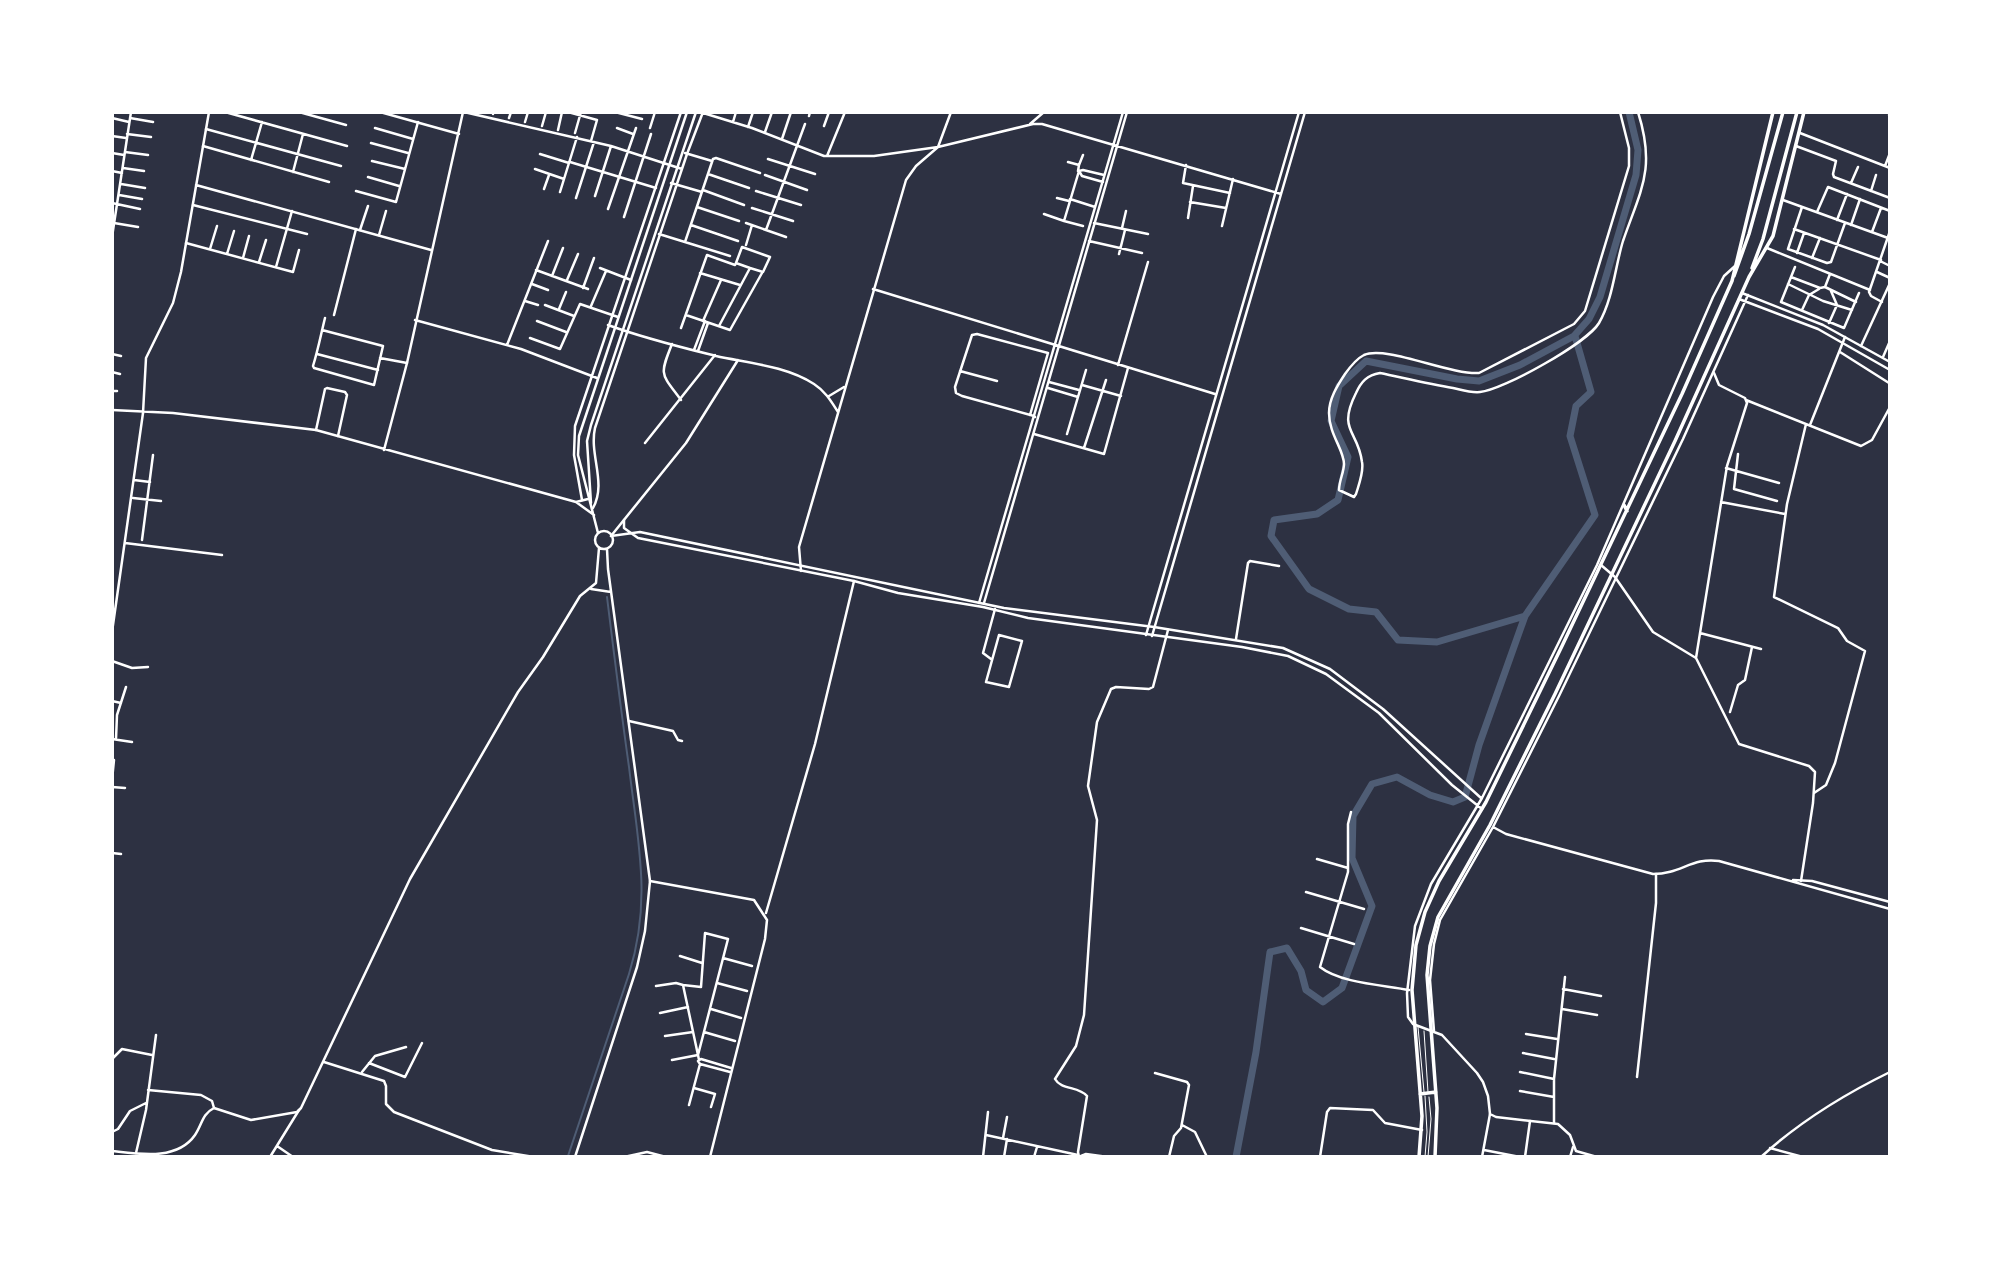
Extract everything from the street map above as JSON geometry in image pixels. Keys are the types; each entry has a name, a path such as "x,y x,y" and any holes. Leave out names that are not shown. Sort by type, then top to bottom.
{"highway":[{"path":"1732,281 1773,112"},
{"path":"1419,1157 1424,1093 1410,990 1416,945 1425,912 1627,511 1732,281 1745,249 1783,112"},
{"path":"1435,1157 1436,1092 1427,975 1430,946 1438,917 1492,826 1614,575 1742,293 1758,252 1797,112"},
{"path":"1749,277 1767,248 1783,200 1804,112"},
{"path":"1715,352 1723,352"},
{"path":"1675,441 1683,439"},
{"path":"1643,508 1652,502"},
{"path":"1623,505 1627,511"},
{"path":"1424,1093 1436,1092"}],"street":[{"path":"112,237 131,112"},
{"path":"112,632 143,413 146,358 173,303 209,112"},
{"path":"225,112 347,146"},
{"path":"299,112 345,125"},
{"path":"380,112 459,134"},
{"path":"384,451 407,363 464,112 576,135 682,169"},
{"path":"509,118 511,112"},
{"path":"525,122 528,112"},
{"path":"542,126 546,112"},
{"path":"558,130 562,112"},
{"path":"568,112 598,121 576,198"},
{"path":"615,112 642,119"},
{"path":"650,128 655,112"},
{"path":"270,1157 299,1110 410,879 518,692 580,596 591,589 597,580 599,548 595,540 598,533 578,455 582,426 686,113 680,112 575,426 574,455 582,501"},
{"path":"701,112 827,156 874,156 938,147 1042,124 1281,194"},
{"path":"592,508 587,441 676,167 701,112"},
{"path":"592,508 599,490 593,439 626,331 701,112"},
{"path":"715,117 717,112"},
{"path":"733,122 736,112"},
{"path":"748,127 753,112"},
{"path":"765,133 772,112"},
{"path":"782,139 791,112"},
{"path":"824,126 829,112"},
{"path":"827,156 845,112"},
{"path":"801,571 799,547 872,289 906,180 916,166 938,147 951,112"},
{"path":"1029,125 1044,112"},
{"path":"1034,416 1049,382 1104,175 1125,112"},
{"path":"1146,635 1299,112"},
{"path":"1152,636 1305,112"},
{"path":"1620,112 1629,148 1629,166 1590,295 1580,319 1479,373 1462,372 1381,353 1363,355 1341,380 1333,394 1329,412 1332,436 1344,461 1339,490 1354,497 1356,495 1363,464 1349,428 1348,413 1358,389 1367,377 1380,373 1480,392 1520,375 1572,347 1594,330 1603,314 1623,242 1642,191 1648,159 1638,112"},
{"path":"560,192 581,114"},
{"path":"112,118 153,122"},
{"path":"251,160 262,122"},
{"path":"356,191 396,202 418,122"},
{"path":"766,230 805,124"},
{"path":"206,128 341,166"},
{"path":"374,128 413,139"},
{"path":"617,128 634,134"},
{"path":"608,209 636,128"},
{"path":"1800,132 1890,167"},
{"path":"293,172 303,134"},
{"path":"624,217 651,134"},
{"path":"112,136 150,137"},
{"path":"371,143 410,153"},
{"path":"978,606 1089,241 1115,144"},
{"path":"203,146 330,182"},
{"path":"595,196 611,146"},
{"path":"1796,146 1836,161 1833,176 1889,199"},
{"path":"682,152 712,161 716,158 760,173"},
{"path":"112,153 148,155"},
{"path":"1885,166 1890,153"},
{"path":"540,154 656,188"},
{"path":"1064,221 1083,155"},
{"path":"768,159 815,174"},
{"path":"372,161 405,169"},
{"path":"685,242 712,161"},
{"path":"1068,162 1079,165"},
{"path":"1186,165 1182,183 1230,193"},
{"path":"1851,183 1858,167"},
{"path":"535,169 564,179"},
{"path":"112,171 144,171"},
{"path":"1078,171 1104,175"},
{"path":"1078,171 1082,176 1103,182"},
{"path":"544,189 549,174"},
{"path":"708,174 748,188"},
{"path":"765,175 807,190"},
{"path":"1871,191 1876,175"},
{"path":"369,177 400,186"},
{"path":"1222,226 1233,179"},
{"path":"671,183 744,205"},
{"path":"120,184 145,188"},
{"path":"196,184 432,250"},
{"path":"1188,218 1193,186"},
{"path":"1817,213 1828,187 1890,211"},
{"path":"112,188 119,190"},
{"path":"756,191 801,205"},
{"path":"1837,220 1847,194"},
{"path":"118,195 142,199"},
{"path":"1057,198 1095,207"},
{"path":"1851,225 1860,199"},
{"path":"1783,200 1888,238"},
{"path":"1190,201 1226,208"},
{"path":"112,203 140,209"},
{"path":"193,205 307,234"},
{"path":"334,316 358,230 368,206"},
{"path":"697,207 739,221"},
{"path":"1802,207 1788,249 1797,253 1830,264 1845,223"},
{"path":"752,208 793,222"},
{"path":"1872,232 1881,208"},
{"path":"276,267 292,211"},
{"path":"379,235 386,211"},
{"path":"1119,254 1126,211"},
{"path":"1044,214 1083,226"},
{"path":"114,223 138,228"},
{"path":"746,223 786,237"},
{"path":"1094,223 1148,234"},
{"path":"691,225 738,241"},
{"path":"210,249 218,226"},
{"path":"746,245 752,226"},
{"path":"1794,229 1890,266"},
{"path":"227,254 234,231"},
{"path":"1882,302 1871,296 1870,290 1890,231"},
{"path":"655,233 730,256"},
{"path":"1797,253 1804,233"},
{"path":"243,258 249,236"},
{"path":"1812,258 1820,238"},
{"path":"259,262 265,240"},
{"path":"507,345 548,240"},
{"path":"1089,241 1142,253"},
{"path":"186,243 293,272 299,250"},
{"path":"686,315 730,330 770,257 742,247 736,263"},
{"path":"552,276 563,248"},
{"path":"1767,248 1870,290"},
{"path":"1883,253 1890,256"},
{"path":"567,282 578,254"},
{"path":"681,328 707,255 763,272"},
{"path":"583,288 594,258"},
{"path":"1118,365 1148,262"},
{"path":"1735,265 1724,276 1713,297 1600,564 1614,575 1653,632 1696,657 1736,741 1742,746 1813,769 1815,772 1801,882"},
{"path":"1795,267 1781,302 1829,323 1844,328 1859,293"},
{"path":"600,268 631,280"},
{"path":"719,326 750,268"},
{"path":"536,270 588,289"},
{"path":"590,307 606,271"},
{"path":"1861,346 1890,281 1877,271"},
{"path":"700,273 740,285"},
{"path":"1802,310 1810,295 1823,288 1830,274"},
{"path":"1791,277 1831,290 1856,302"},
{"path":"696,350 721,280"},
{"path":"531,284 548,290"},
{"path":"1788,284 1852,310"},
{"path":"872,289 1221,396"},
{"path":"1829,323 1837,305 1831,290"},
{"path":"559,310 566,292"},
{"path":"1742,293 1823,325 1890,362"},
{"path":"1614,575 1683,439 1748,295"},
{"path":"1739,299 1818,330 1890,370"},
{"path":"524,301 538,305"},
{"path":"545,304 574,316"},
{"path":"530,338 560,349 580,304 618,317"},
{"path":"322,330 381,345 383,348 375,383 315,369 313,366 317,354 322,330 325,318"},
{"path":"415,320 507,345 597,378"},
{"path":"537,321 567,333"},
{"path":"608,325 795,376 813,383 829,396 838,412"},
{"path":"983,607 1034,434 1034,416 1049,355 974,334 970,338 960,371 955,389 957,394 1034,416"},
{"path":"1814,793 1826,785 1835,764 1864,651 1847,642 1838,628 1774,597 1785,514 1807,424 1845,337"},
{"path":"1031,349 1034,340"},
{"path":"1882,358 1890,341"},
{"path":"672,344 663,373 681,400"},
{"path":"1840,352 1889,383"},
{"path":"112,354 121,356"},
{"path":"317,354 378,370"},
{"path":"645,443 715,355"},
{"path":"380,358 407,363"},
{"path":"599,548 611,545 611,536 686,443 738,360"},
{"path":"1034,434 1104,454 1128,368"},
{"path":"1067,434 1086,370"},
{"path":"960,371 997,381"},
{"path":"112,372 120,374"},
{"path":"1714,373 1719,385 1746,400 1861,446 1872,440 1890,407"},
{"path":"1084,448 1106,380"},
{"path":"1049,382 1121,396"},
{"path":"829,396 845,386"},
{"path":"1047,388 1078,397"},
{"path":"316,430 325,389 345,392 338,436"},
{"path":"1696,657 1726,468 1746,400"},
{"path":"112,410 294,425 576,502 594,515"},
{"path":"1738,454 1738,471 1733,486 1735,491 1777,501"},
{"path":"142,540 153,455"},
{"path":"1726,468 1779,482"},
{"path":"1725,475 1735,476"},
{"path":"134,480 150,482"},
{"path":"131,498 161,501"},
{"path":"576,502 588,499"},
{"path":"1721,502 1785,514"},
{"path":"624,520 624,528 638,538 898,593 994,611 1287,656 1326,674 1379,713 1452,785 1480,807"},
{"path":"598,533 604,531 611,536 640,531 996,606 1236,639 1290,650 1330,669 1383,709 1482,799"},
{"path":"125,543 222,555"},
{"path":"575,1157 637,967 645,931 650,881 608,592 607,548"},
{"path":"1236,639 1248,563 1250,561 1279,566"},
{"path":"710,1157 765,939 766,915 814,744 854,582"},
{"path":"591,589 608,592"},
{"path":"992,659 984,653 996,606"},
{"path":"1079,1156 1087,1096 1084,1092 1059,1084 1055,1079 1076,1046 1084,1015 1097,820 1088,786 1097,722 1111,689 1153,687 1166,638 1166,629 1157,619"},
{"path":"1700,633 1761,649"},
{"path":"999,635 1022,641 1009,687 986,682 992,659 999,635"},
{"path":"1730,712 1738,685 1745,680 1752,647"},
{"path":"1287,656 1290,650"},
{"path":"112,661 138,668 148,667"},
{"path":"126,687 114,739 132,742"},
{"path":"112,701 121,703"},
{"path":"628,721 673,732 678,740 682,741"},
{"path":"112,780 114,760"},
{"path":"112,787 125,788"},
{"path":"1351,812 1348,824 1348,868 1320,967 1361,982 1410,990"},
{"path":"1492,826 1506,834 1656,874 1681,870 1697,860 1707,859 1801,882 1890,909"},
{"path":"112,853 121,854"},
{"path":"1317,859 1348,868"},
{"path":"1637,1077 1656,903 1656,874"},
{"path":"650,881 749,899 759,904 766,915"},
{"path":"1801,882 1812,881 1890,902"},
{"path":"1306,892 1364,909"},
{"path":"1301,928 1354,944"},
{"path":"656,986 676,983 701,987 705,933 728,939 698,1055"},
{"path":"680,956 702,963"},
{"path":"723,958 752,966"},
{"path":"1554,1124 1554,1079 1565,976"},
{"path":"717,983 747,991"},
{"path":"683,985 700,1062 689,1105"},
{"path":"1563,989 1601,996"},
{"path":"660,1013 688,1007"},
{"path":"710,1009 741,1018"},
{"path":"1560,1009 1597,1015"},
{"path":"1415,1025 1447,1040 1483,1082 1490,1114 1482,1157"},
{"path":"666,1036 693,1032"},
{"path":"704,1032 735,1041"},
{"path":"1526,1034 1558,1039"},
{"path":"136,1153 156,1035"},
{"path":"369,1063 405,1077 422,1043"},
{"path":"362,1072 377,1055 406,1047"},
{"path":"112,1059 121,1049 153,1055"},
{"path":"1523,1053 1556,1060"},
{"path":"672,1060 698,1055"},
{"path":"323,1061 362,1072 386,1083 386,1104 394,1112 492,1150 534,1157"},
{"path":"700,1062 730,1070"},
{"path":"1520,1072 1554,1079"},
{"path":"1761,1157 1841,1096 1890,1072"},
{"path":"1154,1073 1188,1083 1182,1125 1174,1136 1170,1157"},
{"path":"694,1088 715,1094 711,1107"},
{"path":"148,1090 201,1095 212,1101 214,1108"},
{"path":"1520,1091 1553,1097"},
{"path":"112,1132 118,1129 131,1111 146,1103"},
{"path":"214,1108 251,1120 299,1110"},
{"path":"112,1151 169,1155 193,1138 205,1115 214,1108"},
{"path":"1320,1157 1327,1112 1330,1108 1373,1110 1385,1123 1422,1130"},
{"path":"983,1157 988,1112"},
{"path":"1490,1114 1554,1124 1566,1129 1573,1146 1570,1157"},
{"path":"1004,1157 1007,1117"},
{"path":"1483,1150 1522,1157 1530,1121"},
{"path":"1182,1125 1195,1132 1207,1157"},
{"path":"986,1135 1079,1156 1086,1154 1108,1157"},
{"path":"1034,1157 1037,1145"},
{"path":"277,1146 293,1157"},
{"path":"1573,1146 1581,1153 1597,1157"},
{"path":"1770,1148 1803,1157"},
{"path":"624,1157 647,1152 666,1157"}],"lane":[{"path":"1423,1028 1424,1093 1431,1121 1426,1157"}],"waterway":[{"path":"1236,1157 1256,1052 1270,952 1287,948 1301,971 1306,990 1323,1002 1342,988 1372,906 1352,858 1353,816 1372,784 1397,777 1430,795 1453,802 1465,797 1479,745 1525,616 1437,642 1398,640 1376,612 1349,609 1309,589 1271,536 1274,520 1317,514 1338,500 1348,457 1331,421 1339,386 1366,361 1479,381 1520,365 1574,336 1589,319 1600,297 1636,175 1638,150 1629,112"},
{"path":"1525,616 1595,515 1570,436 1576,406 1591,392 1575,336"},
{"path":"568,1156 629,974 640,921 639,846 607,597"}]}
